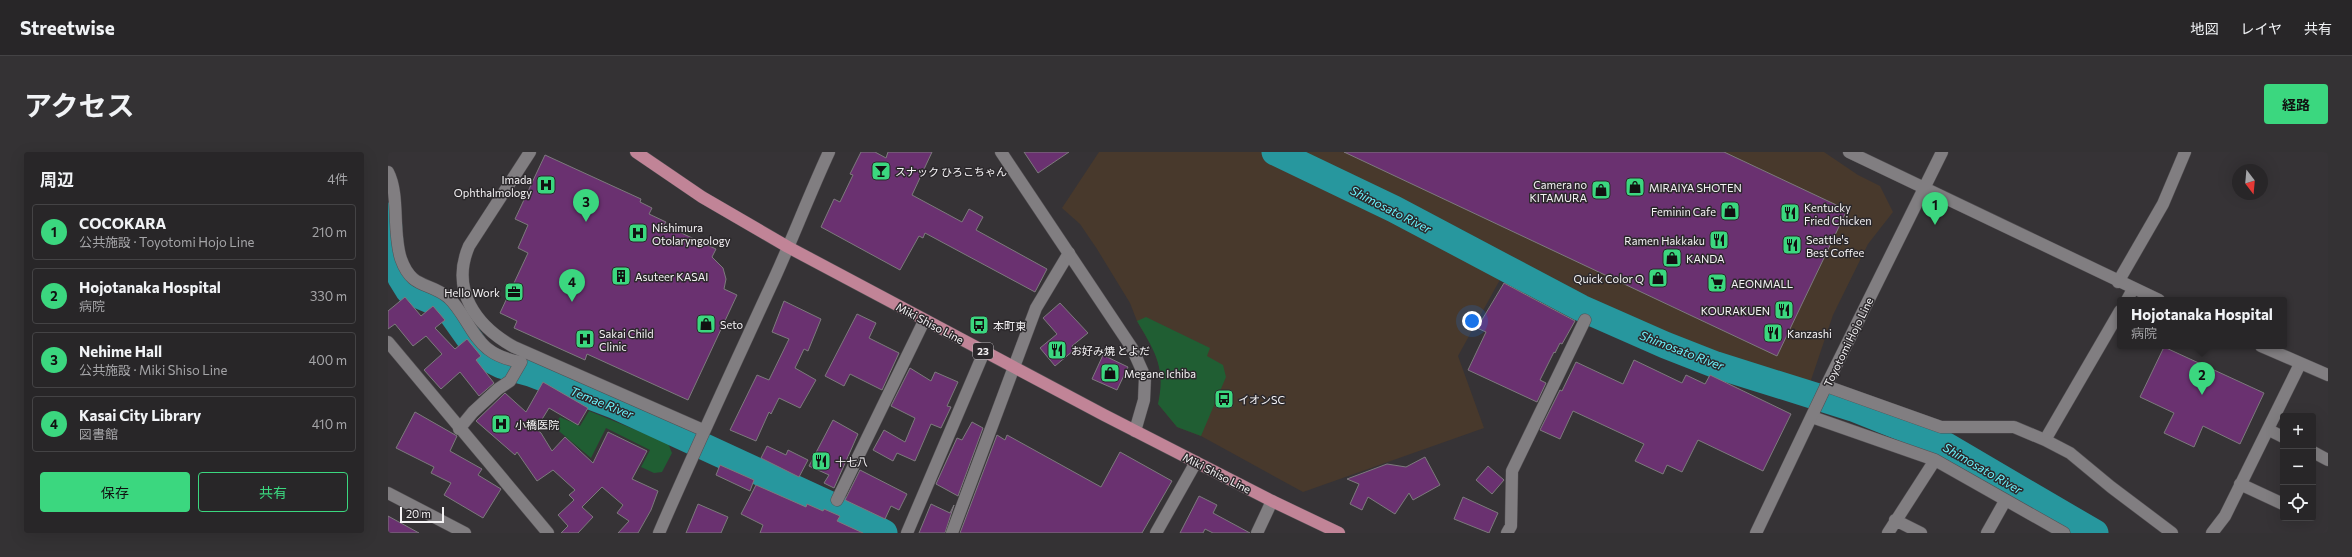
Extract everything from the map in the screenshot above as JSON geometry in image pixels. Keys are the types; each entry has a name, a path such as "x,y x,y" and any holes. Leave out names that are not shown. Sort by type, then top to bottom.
{"main road":[{"name":"Miki Shiso Line","path":"636,152 702,197 788,247 924,321 1272,501 1339,533"}],"street":[{"path":"530,152 469,246 462,261 462,280 472,308 482,324 497,338 514,347 703,430"},
{"path":"659,533 703,430 788,247 800,216 829,152"},
{"path":"1001,152 1070,253 1132,348 1145,377 1144,400 1135,431"},
{"path":"1849,152 2151,297"},
{"name":"Toyotomi Hojo Line","path":"1756,533 1814,414 1826,386 1942,152"},
{"path":"2118,282 2163,204 2185,152"},
{"path":"388,172 394,194 397,245 402,261 411,279 440,291 449,298 459,309 486,347 504,358 521,362 514,377 473,412 459,428"},
{"path":"952,533 1015,367 1018,350 1036,308 1070,253"},
{"path":"2129,297 2133,289"},
{"path":"2045,440 2117,317"},
{"path":"1507,533 1511,526 1512,471 1585,320"},
{"path":"837,500 924,321"},
{"path":"388,342 547,532"},
{"path":"2268,349 2328,375"},
{"path":"907,533 984,352"},
{"path":"2212,533 2225,516 2240,484 2269,430 2300,364"},
{"path":"1826,386 1941,427 2014,427 2045,440 2070,453 2111,487 2172,533"},
{"path":"1814,414 1935,460 2005,501 2064,533"},
{"path":"2269,430 2280,436"},
{"path":"2316,454 2328,460"},
{"path":"1888,533 1935,460"},
{"path":"1156,533 1196,462"},
{"path":"2240,484 2280,503"},
{"path":"388,493 466,533"},
{"path":"1257,533 1272,501"},
{"path":"1987,533 2005,501"},
{"path":"1895,520 1921,533"}],"shaded area":[{"path":"1099,152 1824,152 1858,175 1880,186 1893,212 1868,244 1833,315 1810,383 1744,363 1622,315 1507,255 1459,228 1451,247 1502,276 1458,356 1484,428 1303,492 1201,436 1177,427 1158,404 1162,385 1159,366 1154,350 1137,321 1130,303 1097,249 1080,224 1062,208"}],"green space":[{"path":"1146,317 1210,348 1207,356 1223,365 1226,377 1201,436 1177,427 1158,404 1161,380 1160,370 1154,351 1137,321"},
{"path":"589,411 668,443 672,453 662,472 654,473 641,467 650,450 606,428 591,458 553,426 560,417 580,426"}],"building":[{"path":"861,152 875,152 886,158 888,152 932,152 912,195 962,222 969,209 983,217 976,230 1047,269 1035,292 925,233 923,238 919,236 900,270 821,227 834,199 840,202 853,175 850,174"},
{"path":"1024,152 1069,152 1038,173"},
{"name":"AEONMALL","path":"1344,152 1724,152 1847,210 1777,356"},
{"name":"Asuteer KASAI","path":"545,155 641,199 640,202 652,208 649,214 666,222 664,225 716,249 712,257 723,268 726,279 724,289 737,295 688,400 587,354 585,360 514,328 517,321 500,313 528,253 518,248 528,225 515,219"},
{"path":"1504,283 1575,321 1562,344 1560,343 1555,353 1554,352 1540,380 1546,383 1537,402 1468,370 1486,332 1477,328"},
{"path":"405,297 421,316 433,306 445,320 435,328 455,349 467,339 481,356 476,360 494,383 479,396 460,372 441,389 424,370 442,354 426,336 413,346 395,324 388,329 388,311"},
{"path":"784,301 821,319 808,351 804,349 795,368 816,380 800,408 779,398 771,414 769,412 756,441 730,430 757,375 769,380 789,339 772,332"},
{"path":"1060,303 1088,333 1072,346 1074,350 1055,366 1040,348 1057,334 1043,318"},
{"path":"857,314 876,323 869,338 899,353 882,390 850,374 844,386 825,376"},
{"path":"2163,349 2168,349 2264,393 2240,444 2203,426 2194,447 2164,433 2174,413 2140,397"},
{"name":"Megane Ichiba","path":"1103,355 1128,367 1117,390 1092,379"},
{"path":"1634,360 1682,383 1686,375 1705,384 1710,375 1791,414 1763,471 1698,440 1682,472 1667,465 1663,474 1635,461 1644,444 1573,411 1560,439 1540,430 1576,362 1623,384"},
{"path":"910,368 931,381 935,372 958,382 947,406 951,407 941,428 931,424 915,461 897,453 893,461 873,450 884,430 905,442 915,418 891,406"},
{"path":"543,382 588,408 578,425 549,408 536,429 541,433 552,451 565,437 593,463 608,432 647,451 632,479 658,491 651,510 638,533 618,533 629,521 617,513 623,505 602,487 582,507 593,517 578,533 561,533 568,526 558,515 574,500 569,495 575,490 553,470 537,481 517,452 515,455 476,421 505,393 526,412"},
{"path":"415,412 457,436 450,451 482,469 478,475 501,489 483,518 444,495 451,483 431,473 434,467 396,448"},
{"path":"833,420 858,434 834,488 824,483 829,475 809,466"},
{"path":"972,422 983,428 958,496 936,484 957,438 962,440"},
{"path":"997,435 1005,440 1007,435 1101,487 1120,452 1172,481 1142,533 960,533"},
{"path":"767,446 786,455 788,450 808,460 799,477 761,458"},
{"path":"1425,457 1440,485 1413,500 1409,493 1395,514 1368,497 1362,510 1350,504 1359,484 1347,479 1387,464 1406,467"},
{"path":"720,465 754,480 750,491 716,475"},
{"path":"1488,466 1504,480 1492,494 1476,480"},
{"path":"860,470 907,494 899,510 891,506 885,519 845,500"},
{"path":"756,485 806,507 807,504 840,516 837,521 863,533 760,533 763,525 741,514"},
{"path":"1199,496 1217,505 1213,513 1250,533 1213,533 1205,529 1203,533 1180,533"},
{"path":"1463,497 1498,513 1489,533 1454,519"},
{"path":"698,504 728,517 721,533 686,533"},
{"path":"931,504 950,513 954,505 945,533 919,533"},
{"path":"388,516 419,533 388,533"}],"waterway":[{"name":"Shimosato River","path":"1275,152 1394,209 1581,308 1665,345 1716,365 1853,408 1943,444 2095,533"},
{"name":"Temae River","path":"388,216 391,257 409,291 447,307 481,355 501,365 530,373 616,406 835,507 884,533"}],"place":[{"name":"スナック ひろこちゃん","path":"881,171"},
{"name":"Imada Ophthalmology","path":"546,185"},
{"name":"MIRAIYA SHOTEN","path":"1635,187"},
{"name":"Camera no KITAMURA","path":"1601,190"},
{"name":"Feminin Cafe","path":"1730,211"},
{"name":"Kentucky Fried Chicken","path":"1790,213"},
{"name":"Nehime Hall","path":"586,222"},
{"name":"COCOKARA","path":"1935,225"},
{"name":"Nishimura Otolaryngology","path":"638,233"},
{"name":"Ramen Hakkaku","path":"1719,240"},
{"name":"Seattle's Best Coffee","path":"1792,245"},
{"name":"KANDA","path":"1672,258"},
{"name":"Asuteer KASAI","path":"621,276"},
{"name":"Quick Color Q","path":"1658,278"},
{"name":"AEONMALL","path":"1717,283"},
{"name":"Hello Work","path":"514,292"},
{"name":"Kasai City Library","path":"572,302"},
{"name":"KOURAKUEN","path":"1784,310"},
{"name":"Seto","path":"706,324"},
{"name":"本町東","path":"979,325"},
{"name":"Kanzashi","path":"1773,333"},
{"name":"Sakai Child Clinic","path":"585,339"},
{"name":"お好み焼 とよだ","path":"1057,350"},
{"name":"Megane Ichiba","path":"1110,373"},
{"name":"Hojotanaka Hospital","path":"2202,395"},
{"name":"イオンSC","path":"1224,399"},
{"name":"小橋医院","path":"501,424"},
{"name":"十七八","path":"821,461"}]}
